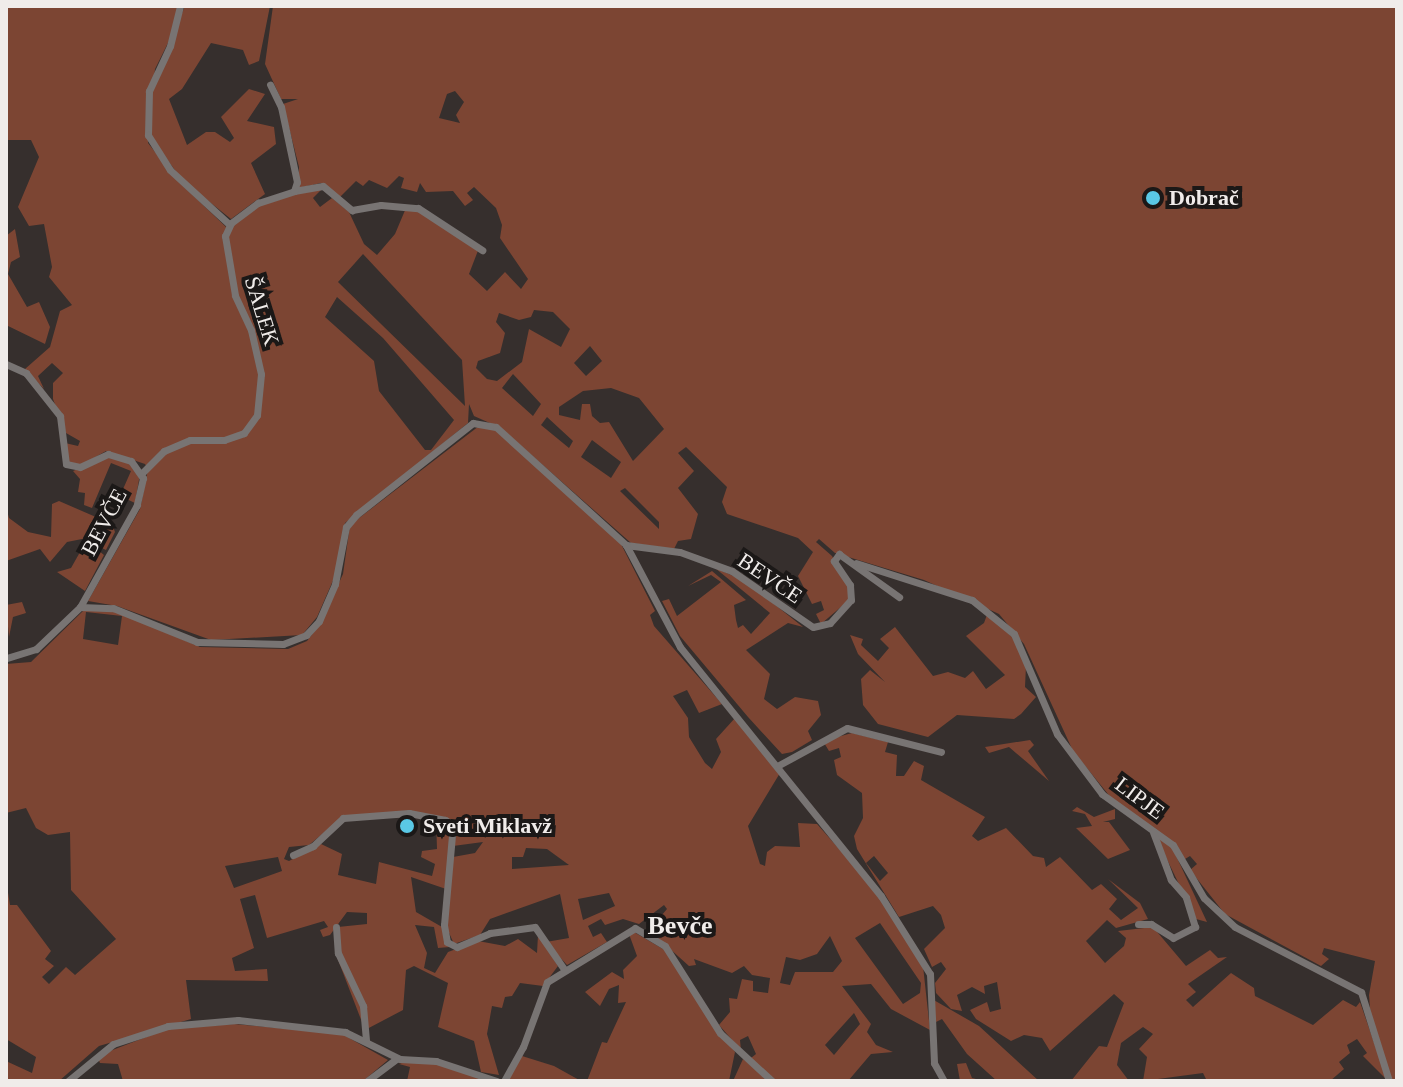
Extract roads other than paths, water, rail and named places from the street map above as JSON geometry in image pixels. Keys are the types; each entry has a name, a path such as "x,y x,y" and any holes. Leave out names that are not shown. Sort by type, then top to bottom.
{"street":[{"path":"180,6 170,46 149,91 148,135 163,163 229,224 258,203 294,191 323,186 352,210 381,205 418,208 482,250"},
{"path":"270,84 298,171 294,191"},
{"name":"ŠALEK","path":"142,473 164,451 190,440 224,440 244,433 257,415 261,374 251,330 235,295 225,236 229,224"},
{"name":"BEVČE","path":"6,364 26,373 60,416 66,464 80,467 108,454 131,461 142,473 137,505 80,607 36,649 6,658"},
{"path":"80,607 113,608 197,642 283,644 306,635 319,621 335,584 346,527 356,515 473,423 496,427 626,545 680,647 779,765 881,896 924,962 932,986 928,1003 936,1040 934,1063 944,1081"},
{"name":"BEVČE","path":"626,545 680,552 732,571 813,627 830,623 851,600 852,591 835,556 856,563"},
{"path":"856,563 899,597"},
{"name":"LIPJE","path":"856,563 990,611 1022,647 1057,734 1078,765 1122,812 1178,852 1204,898 1235,927 1361,992 1389,1081"},
{"path":"779,765 847,728 941,752"},
{"path":"293,855 313,846 343,818 409,813 445,820 453,824 444,925 447,942 457,947 490,933 535,927 564,969"},
{"path":"1138,924 1151,924 1173,938 1195,927 1153,832"},
{"path":"336,927 338,953 363,1006 366,1041"},
{"path":"504,1081 523,1047 547,982 628,930 647,931 685,971 720,1033 772,1081"},
{"path":"68,1081 97,1052 168,1026 238,1020 301,1024 366,1041 397,1058 436,1061 497,1081"},
{"path":"367,1081 397,1058"}],"place":[{"name":"Dobrač","path":"1153,198"},
{"name":"Sveti Miklavž","path":"407,826"}],"district":[{"name":"Bevče","path":"680,926"}]}
